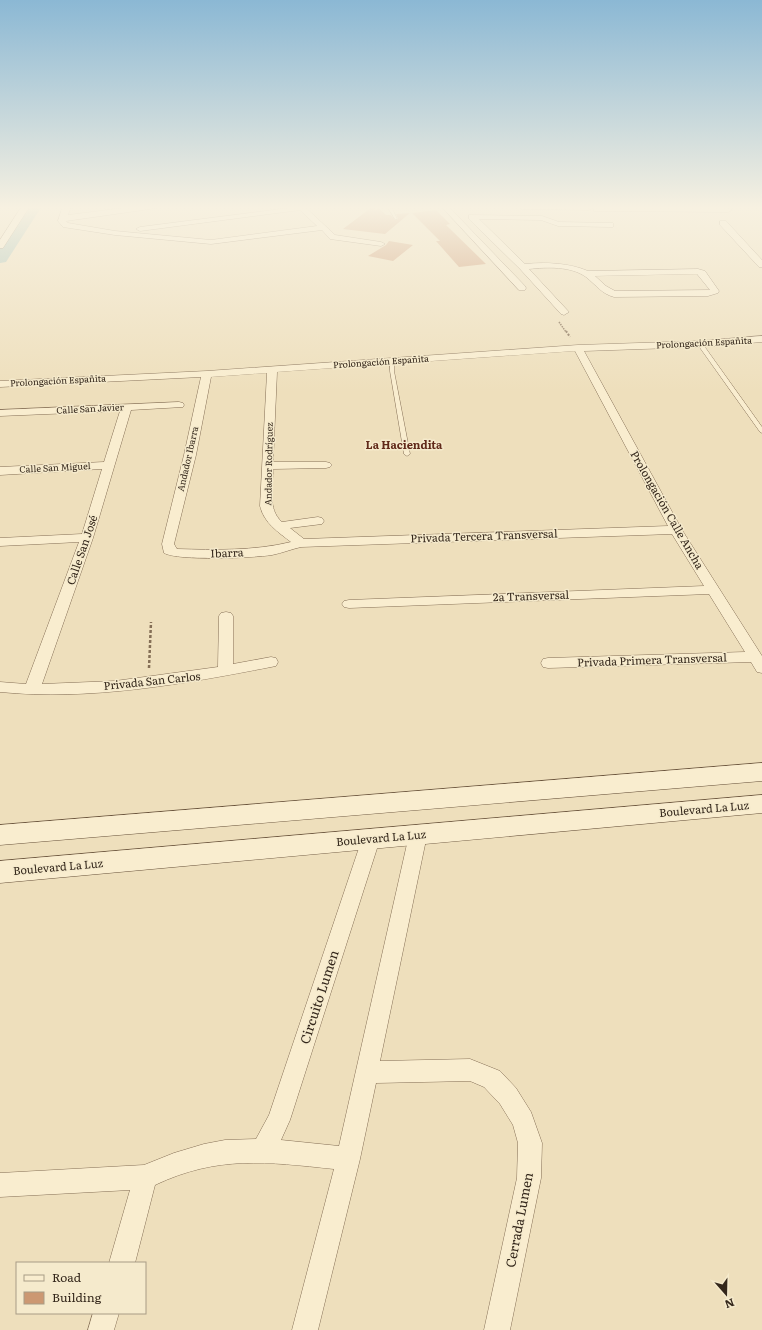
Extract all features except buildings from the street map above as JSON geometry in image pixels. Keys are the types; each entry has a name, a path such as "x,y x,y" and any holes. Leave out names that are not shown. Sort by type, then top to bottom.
{"main road":[{"path":"0,835 762,772"},
{"name":"Boulevard La Luz","path":"0,872 762,804"}],"street":[{"path":"503,268 522,288"},
{"path":"523,268 564,312"},
{"path":"565,268 587,274 698,271 702,273 716,291 708,293 614,294 608,292 587,274"},
{"name":"Prolongación Españita","path":"0,384 272,370 578,348 700,344 762,340"},
{"name":"Prolongación Calle Ancha","path":"578,348 676,530 759,662"},
{"name":"Andador Rodríguez","path":"272,370 266,502 270,516 296,545"},
{"name":"Andador Ibarra","path":"168,544 190,455 207,374"},
{"name":"Calle San Javier","path":"0,413 179,405"},
{"name":"Calle San José","path":"32,690 87,538 126,408"},
{"name":"Calle San Miguel","path":"0,471 110,464"},
{"path":"267,466 326,465"},
{"path":"280,526 318,521"},
{"name":"Privada Tercera Transversal","path":"296,545 401,538 676,530"},
{"path":"0,542 87,538"},
{"name":"Ibarra","path":"168,544 169,550 174,553 271,551 296,545"},
{"name":"2a Transversal","path":"349,604 713,590"},
{"path":"226,616 226,671"},
{"name":"Privada San Carlos","path":"0,687 32,690 116,686 198,676 271,662"},
{"name":"Privada Primera Transversal","path":"548,663 759,662"},
{"path":"304,1330 348,1159 418,835"},
{"name":"Circuito Lumen","path":"262,1152 279,1120 370,839"},
{"name":"Cerrada Lumen","path":"367,1072 470,1070 492,1079 508,1096 523,1120 530,1143 529,1178 497,1330"},
{"path":"0,1185 145,1177 166,1167 225,1152 262,1152 348,1159"},
{"path":"122,1262 145,1177"},
{"path":"100,1330 106,1314"}],"lane":[{"path":"700,344 762,431"},
{"path":"392,361 392,370 407,454"}],"path":[{"path":"149,682 151,622"}],"district":[{"name":"La Haciendita","path":"404,445"}]}
